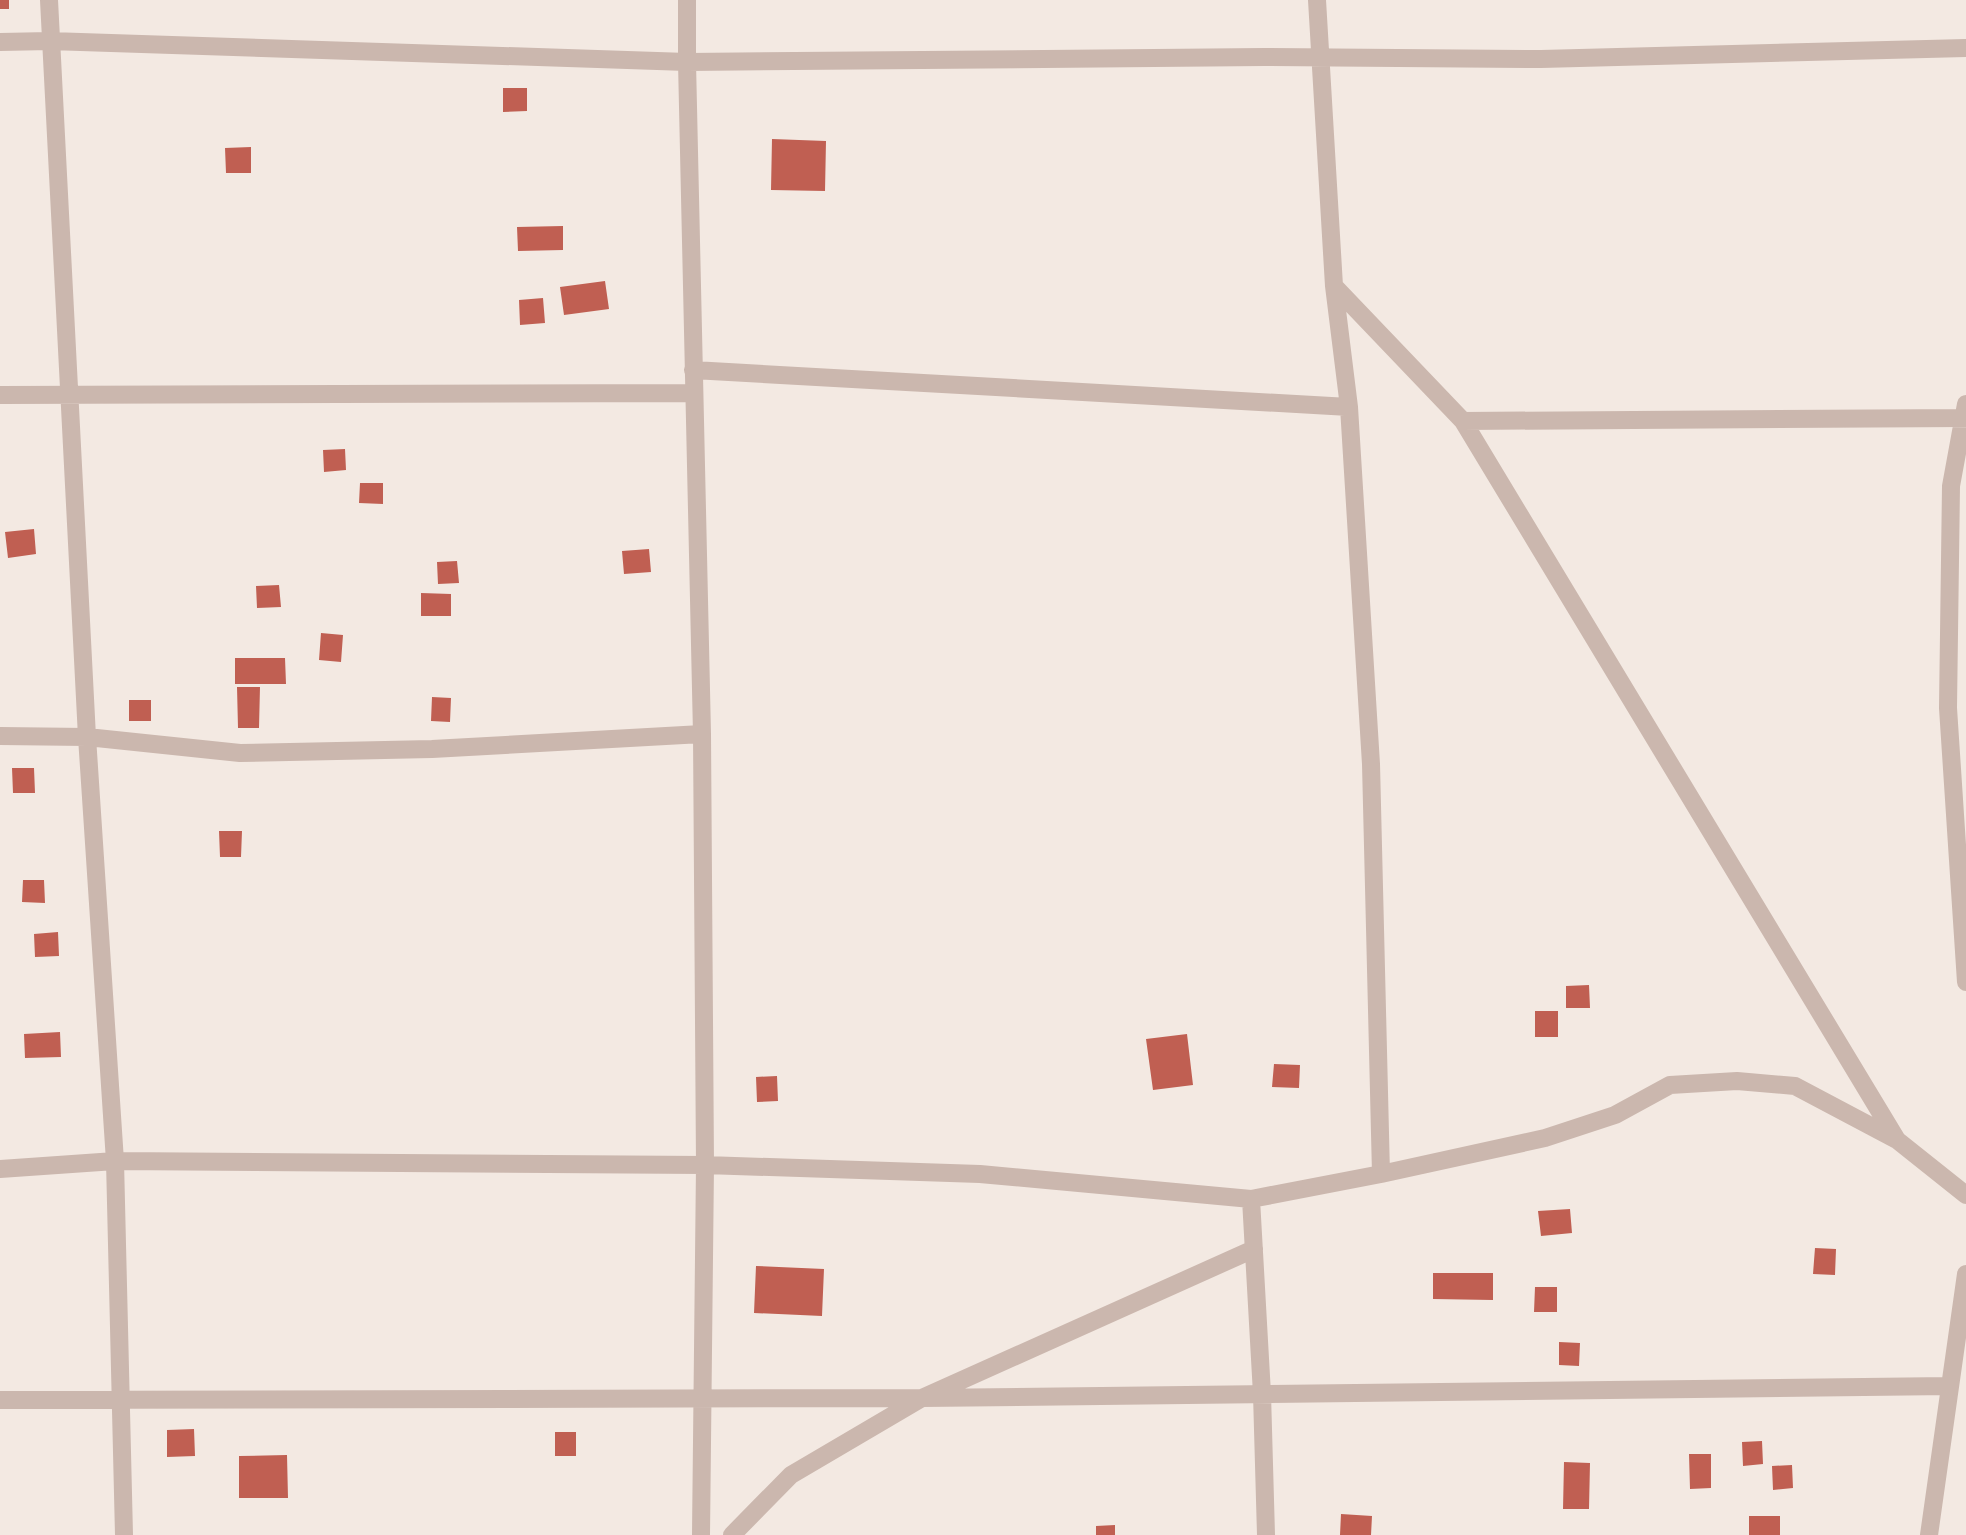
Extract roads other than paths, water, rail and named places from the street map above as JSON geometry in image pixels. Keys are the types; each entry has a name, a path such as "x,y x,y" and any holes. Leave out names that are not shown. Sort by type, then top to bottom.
{"street":[{"path":"49,0 87,737 115,1161 124,1535"},
{"path":"687,0 702,734 705,1165 701,1535"},
{"path":"1317,0 1334,286 1349,407 1371,764 1381,1174"},
{"path":"0,42 50,41 687,62 1321,57 1541,59 1966,48"},
{"path":"1334,286 1463,421 1897,1140"},
{"path":"693,370 1349,407"},
{"path":"0,395 694,393"},
{"path":"1463,421 1965,414 1951,486 1948,708 1966,982"},
{"path":"0,736 87,737 240,753 432,748 702,734"},
{"path":"0,1169 115,1161 705,1165 979,1174 1251,1199 1545,1138 1615,1115 1670,1085 1737,1081 1795,1086 1897,1140 1966,1195"},
{"path":"1251,1199 1262,1394 1266,1535"},
{"path":"732,1535 791,1475 922,1398 1254,1249"},
{"path":"1929,1535 1966,1274"},
{"path":"0,1401 922,1398 1949,1386"}]}
